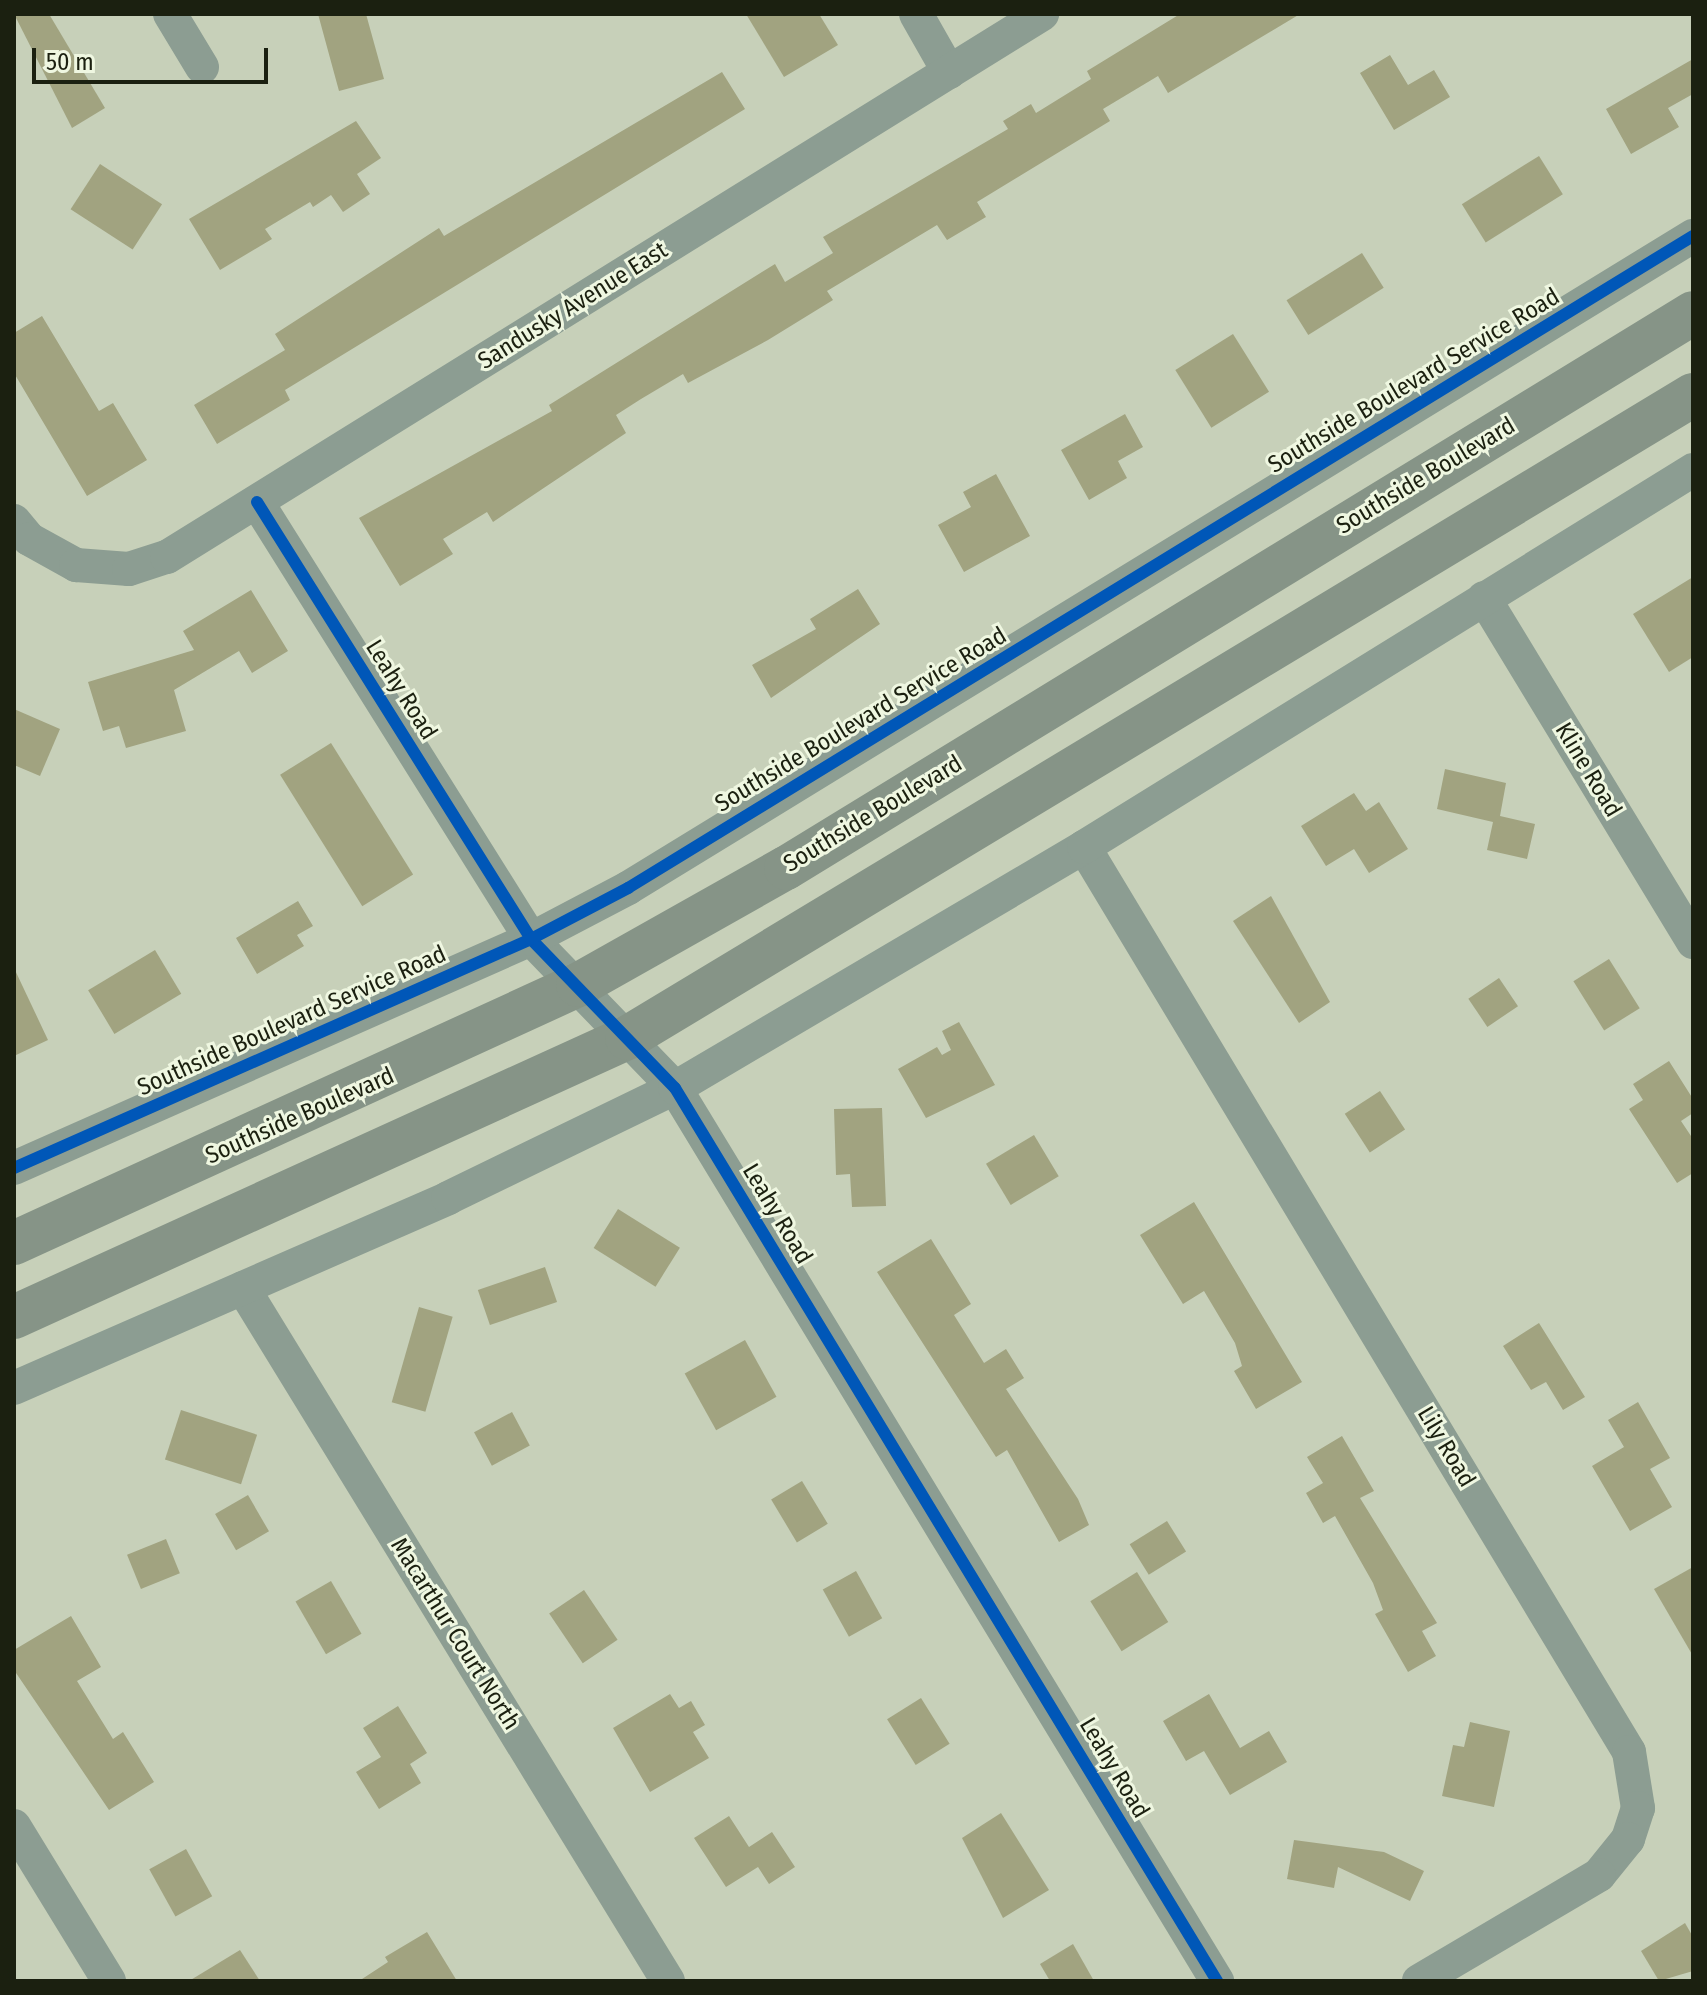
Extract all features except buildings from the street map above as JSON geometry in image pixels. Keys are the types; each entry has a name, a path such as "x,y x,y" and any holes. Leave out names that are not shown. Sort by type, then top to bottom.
{"highway":[{"name":"Southside Boulevard","path":"14,1243 578,985 786,868 1693,313"},
{"path":"14,1317 627,1038 1693,395"}],"street":[{"path":"170,14 202,67"},
{"path":"916,14 949,72"},
{"name":"Sandusky Avenue East","path":"14,521 52,554 95,568 149,565 257,502 1042,14"},
{"name":"Southside Boulevard Service Road","path":"14,1168 531,939 628,888 1693,236"},
{"path":"14,1388 243,1288 675,1088 1084,847 1693,470"},
{"name":"Leahy Road","path":"257,502 531,939 675,1088 1217,1981"},
{"name":"Kline Road","path":"1484,598 1693,942"},
{"name":"Lily Road","path":"1084,847 1629,1752 1638,1808 1628,1839 1599,1875 1419,1981"},
{"name":"Macarthur Court North","path":"243,1288 668,1981"},
{"path":"14,1826 109,1981"}],"cycle path":[{"path":"14,1168 531,939 628,888 1693,236"},
{"path":"257,502 531,939 675,1088 1217,1981"}]}
